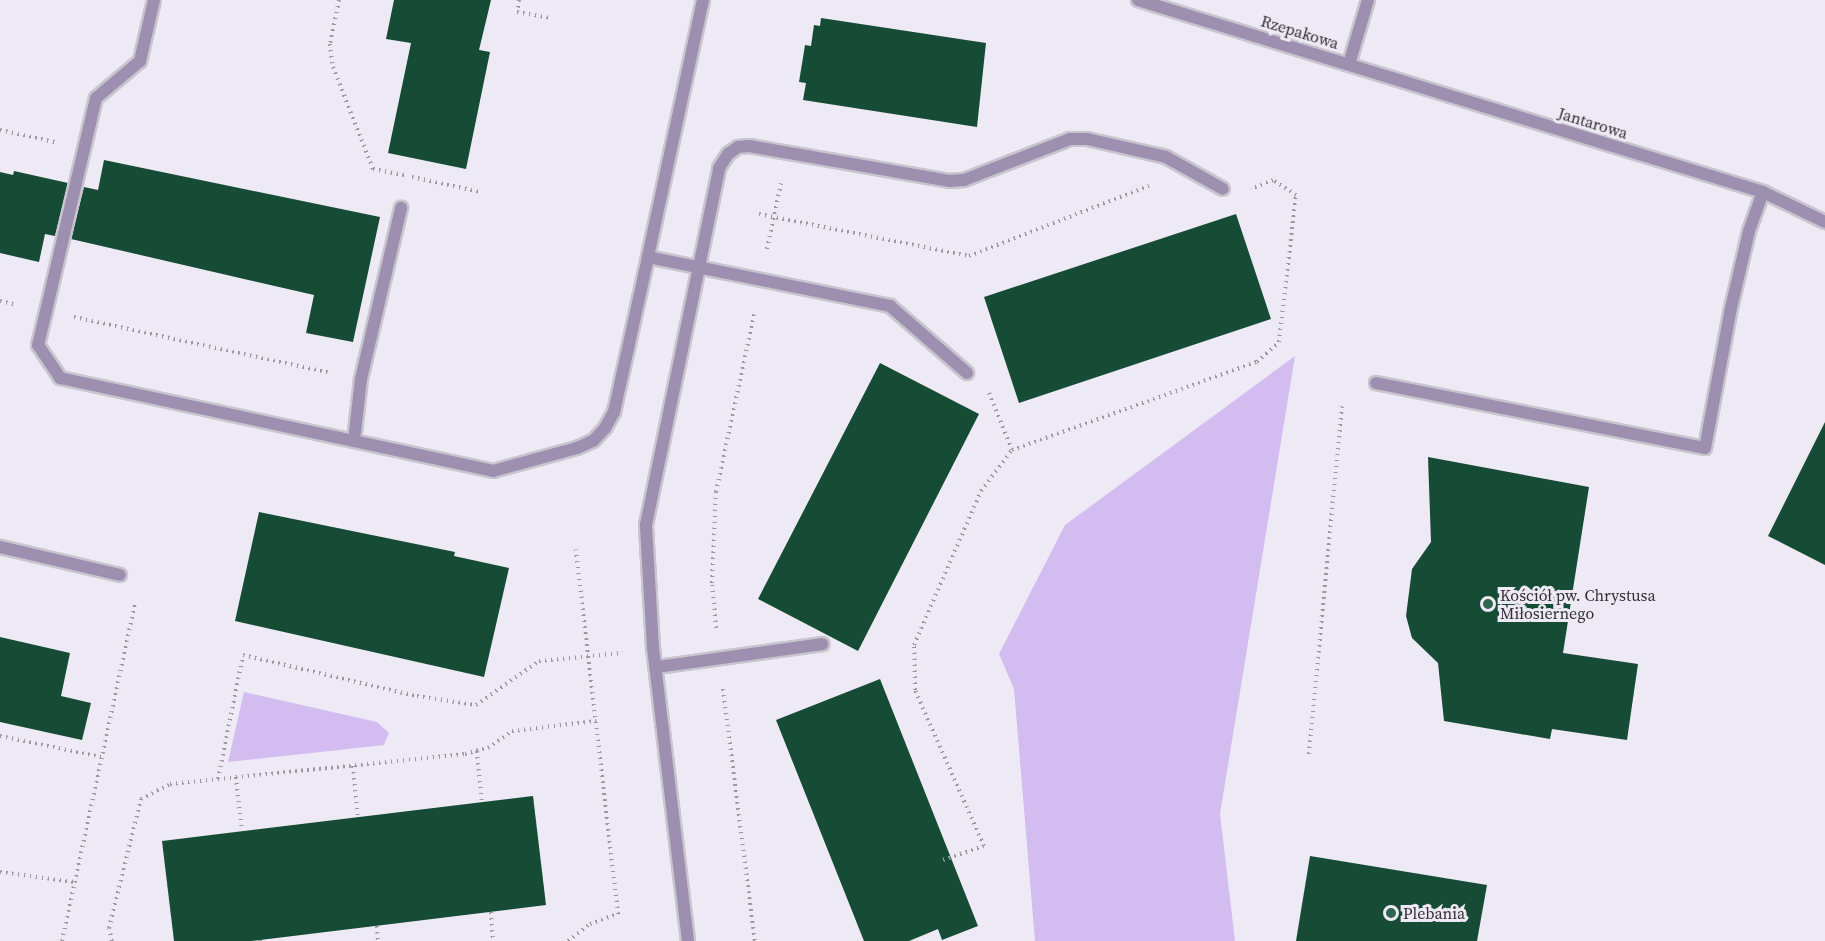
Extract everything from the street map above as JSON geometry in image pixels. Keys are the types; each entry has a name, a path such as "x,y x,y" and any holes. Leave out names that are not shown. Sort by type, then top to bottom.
{"street":[{"path":"154,0 140,61 96,98 38,345 60,378 493,471 593,441 614,412 703,0"},
{"name":"Rzepakowa","path":"1138,0 1348,64"},
{"path":"1348,64 1368,0"},
{"name":"Jantarowa","path":"1348,64 1762,192 1825,222"},
{"path":"688,941 653,648 646,525 719,168 728,154 738,147 749,146 949,181 964,180 1070,139 1087,139 1166,157 1223,189"},
{"path":"1376,382 1706,448 1731,308 1749,231 1762,192"},
{"path":"354,441 361,379 401,208"},
{"path":"648,256 890,306 967,373"},
{"path":"0,548 120,575"},
{"path":"657,667 719,656 822,644"}],"path":[{"path":"339,0 330,44 333,67 374,169 480,192"},
{"path":"519,0 516,12 550,18"},
{"path":"0,130 84,148"},
{"path":"755,941 711,583 716,492 788,153"},
{"path":"759,213 773,218 969,256 1145,188 1156,182 1166,157"},
{"path":"943,861 984,846 915,690 914,645 981,490 1012,450 1257,362 1279,342 1296,195 1273,180 1236,195 1223,189"},
{"path":"0,302 361,379"},
{"path":"967,373 991,394 1012,450"},
{"path":"1309,754 1342,407"},
{"path":"568,941 590,924 618,914 576,549"},
{"path":"62,941 140,581 120,575"},
{"path":"218,779 243,655 417,696 476,705 539,661 589,658 653,648"},
{"path":"112,941 109,928 141,799 170,784 477,751 512,731 596,721"},
{"path":"0,736 101,757"},
{"path":"477,751 482,803"},
{"path":"353,766 358,818"},
{"path":"236,777 242,831"},
{"path":"0,872 75,882"},
{"path":"491,912 493,941"},
{"path":"377,926 378,941"}],"shaded area":[{"path":"1295,356 1220,814 1235,941 1035,941 1014,689 999,654 1065,525"},
{"path":"244,692 377,722 389,733 384,745 228,762"}],"building":[{"path":"394,0 491,0 479,50 490,52 466,169 388,153 411,43 386,39"},
{"path":"821,18 986,43 977,127 803,100 806,83 799,82 805,45 811,46 814,25 820,26"},
{"path":"104,160 380,217 353,342 306,333 314,295 71,239 84,187 98,190"},
{"path":"14,171 68,183 55,236 45,234 39,262 0,253 0,172 13,175"},
{"path":"1236,214 1271,319 1019,403 984,297"},
{"path":"880,363 979,414 858,651 758,599"},
{"path":"1825,422 1825,565 1768,536"},
{"name":"Kościół pw. Chrystusa Miłosiernego","path":"1428,457 1589,487 1563,653 1638,664 1627,740 1552,729 1550,739 1444,721 1438,663 1412,638 1406,616 1412,569 1431,542"},
{"path":"259,512 455,552 454,556 509,568 484,677 235,621"},
{"path":"0,637 70,653 61,696 91,703 82,740 0,722"},
{"path":"880,679 978,926 942,940 938,929 909,941 864,941 776,720"},
{"path":"533,796 546,905 251,941 174,941 162,841"},
{"name":"Plebania","path":"1310,856 1487,885 1477,941 1296,941"}],"place":[{"name":"Kościół pw. Chrystusa Miłosiernego","path":"1488,604"},
{"name":"Plebania","path":"1391,913"}]}
